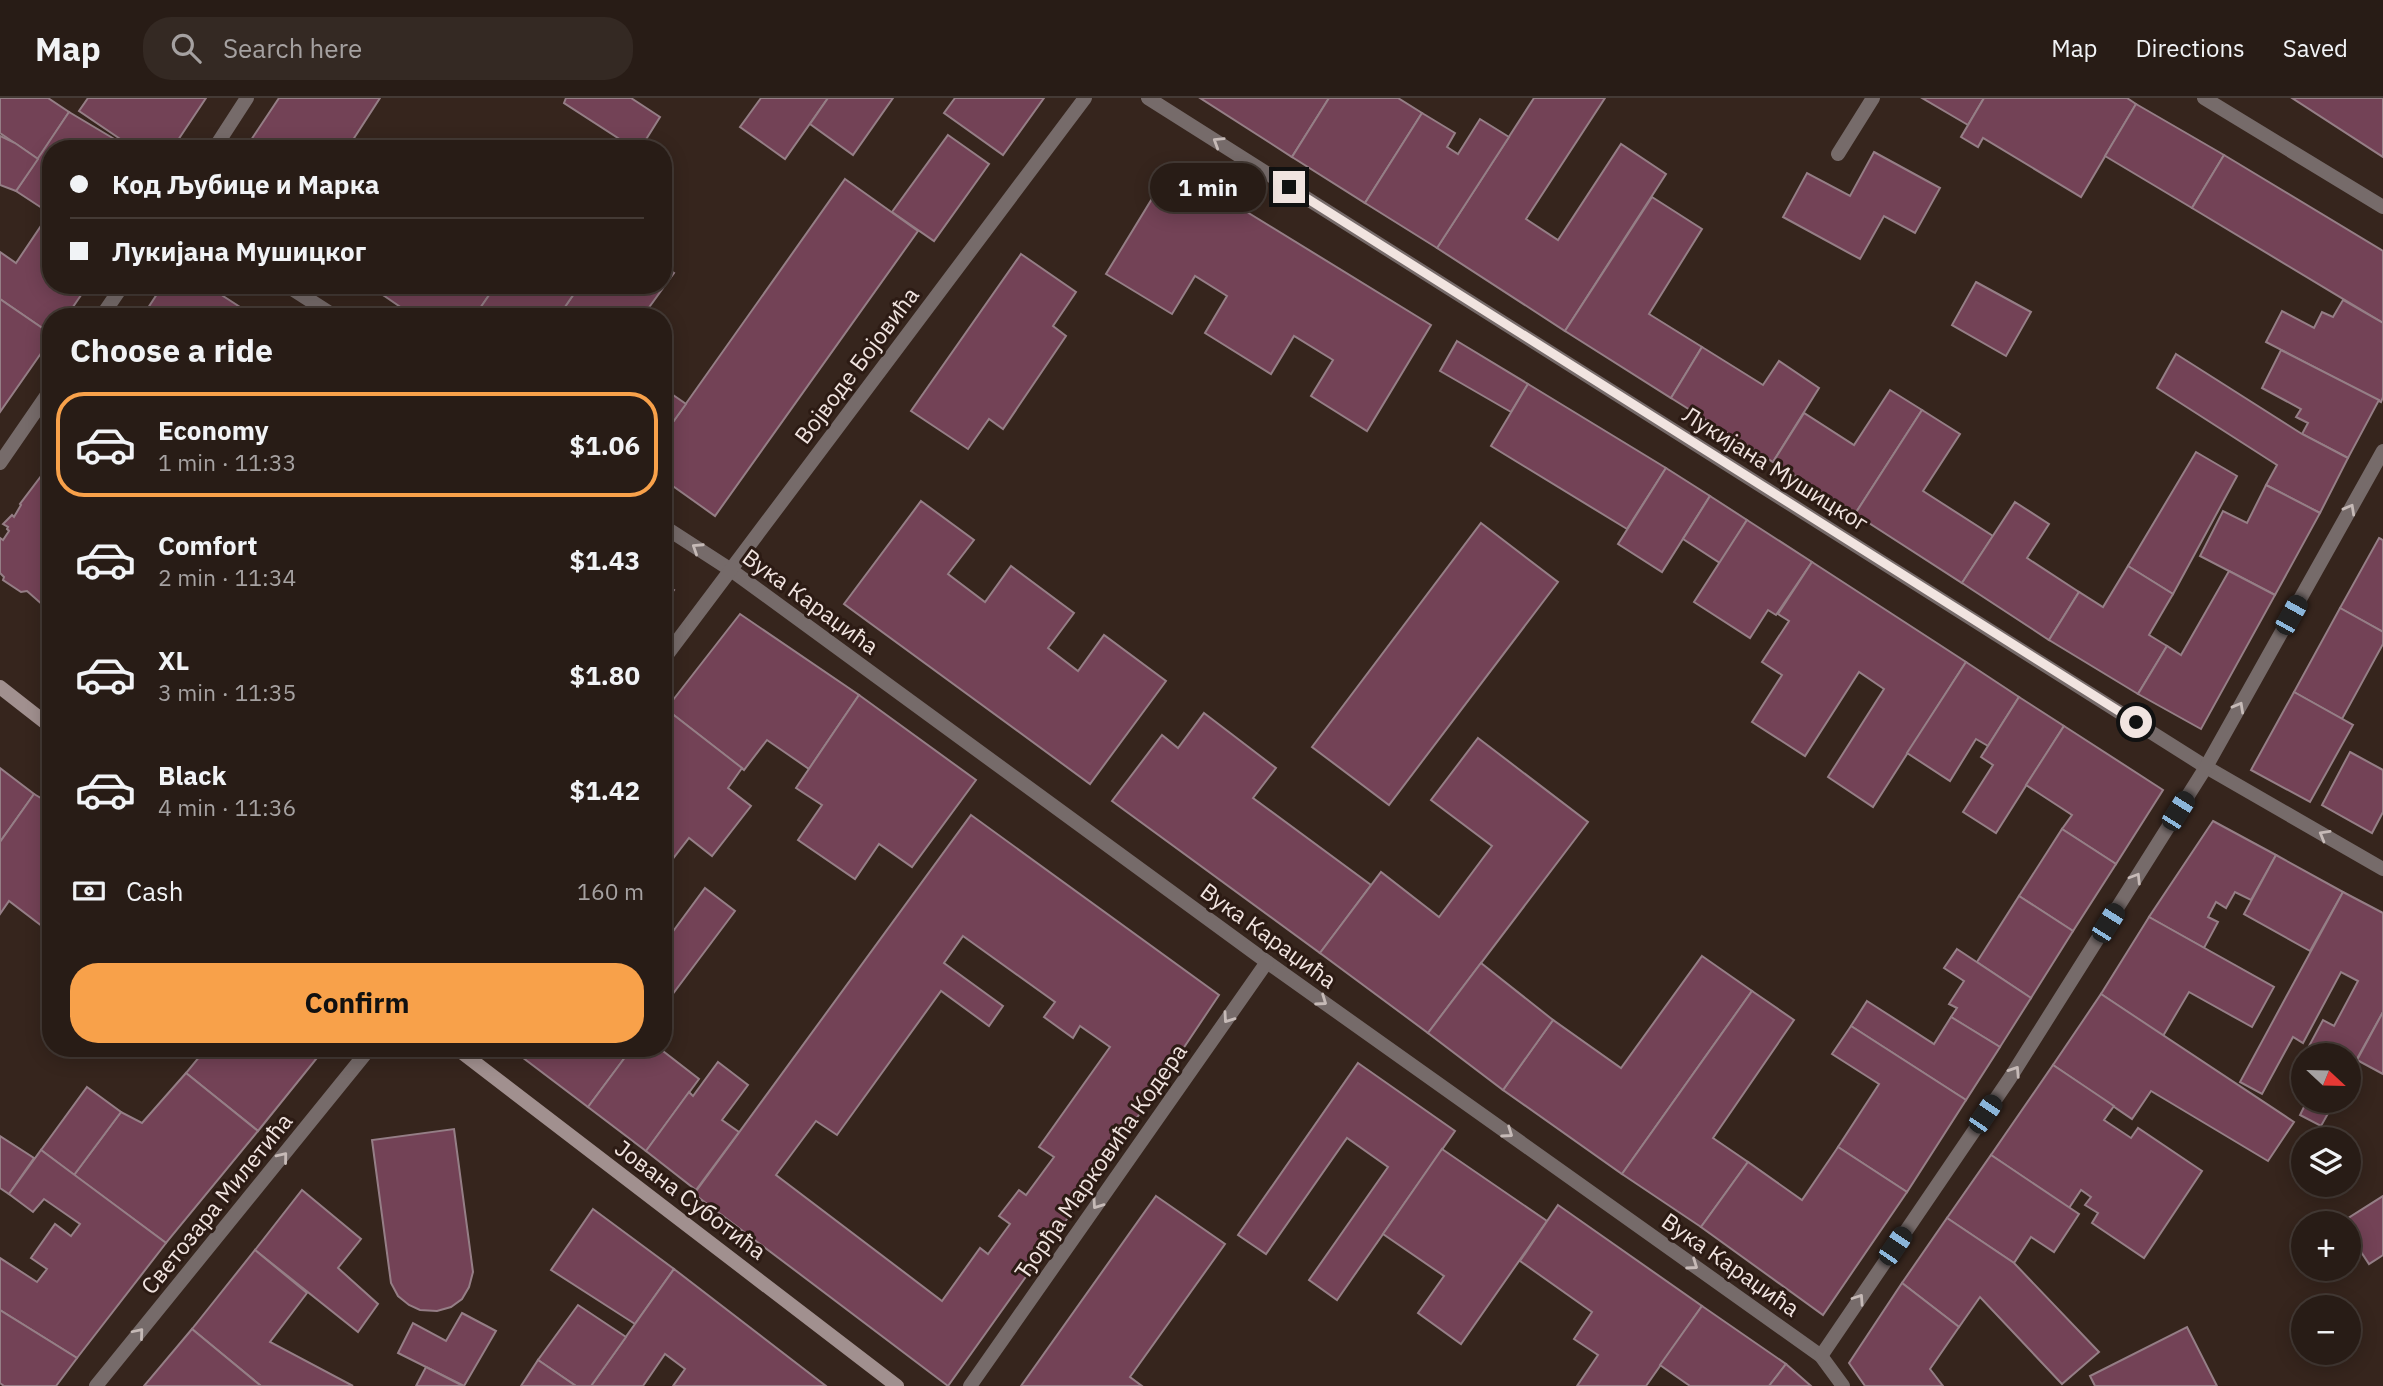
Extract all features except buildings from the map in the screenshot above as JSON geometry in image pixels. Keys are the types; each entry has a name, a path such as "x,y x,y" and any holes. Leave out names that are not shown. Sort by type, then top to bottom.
{"main road":[{"path":"0,687 42,720"},
{"name":"Јована Суботића","path":"468,1057 897,1386"}],"street":[{"path":"220,140 247,98"},
{"name":"Војводе Бојовића","path":"672,648 1085,98"},
{"name":"Лукијана Мушицког","path":"1148,98 2206,767 2383,869"},
{"path":"1838,154 1873,98"},
{"path":"2204,98 2383,207"},
{"path":"300,294 322,308"},
{"path":"0,463 42,402"},
{"path":"1821,1356 2010,1078 2206,767 2383,450"},
{"name":"Вука Караџића","path":"672,532 731,570 1267,962 1821,1356 1843,1386"},
{"name":"Ђорђа Марковића Кодера","path":"970,1386 1267,962"},
{"name":"Светозара Милетића","path":"96,1386 363,1057"}],"route":[{"path":"1289,187 2136,722"}]}
